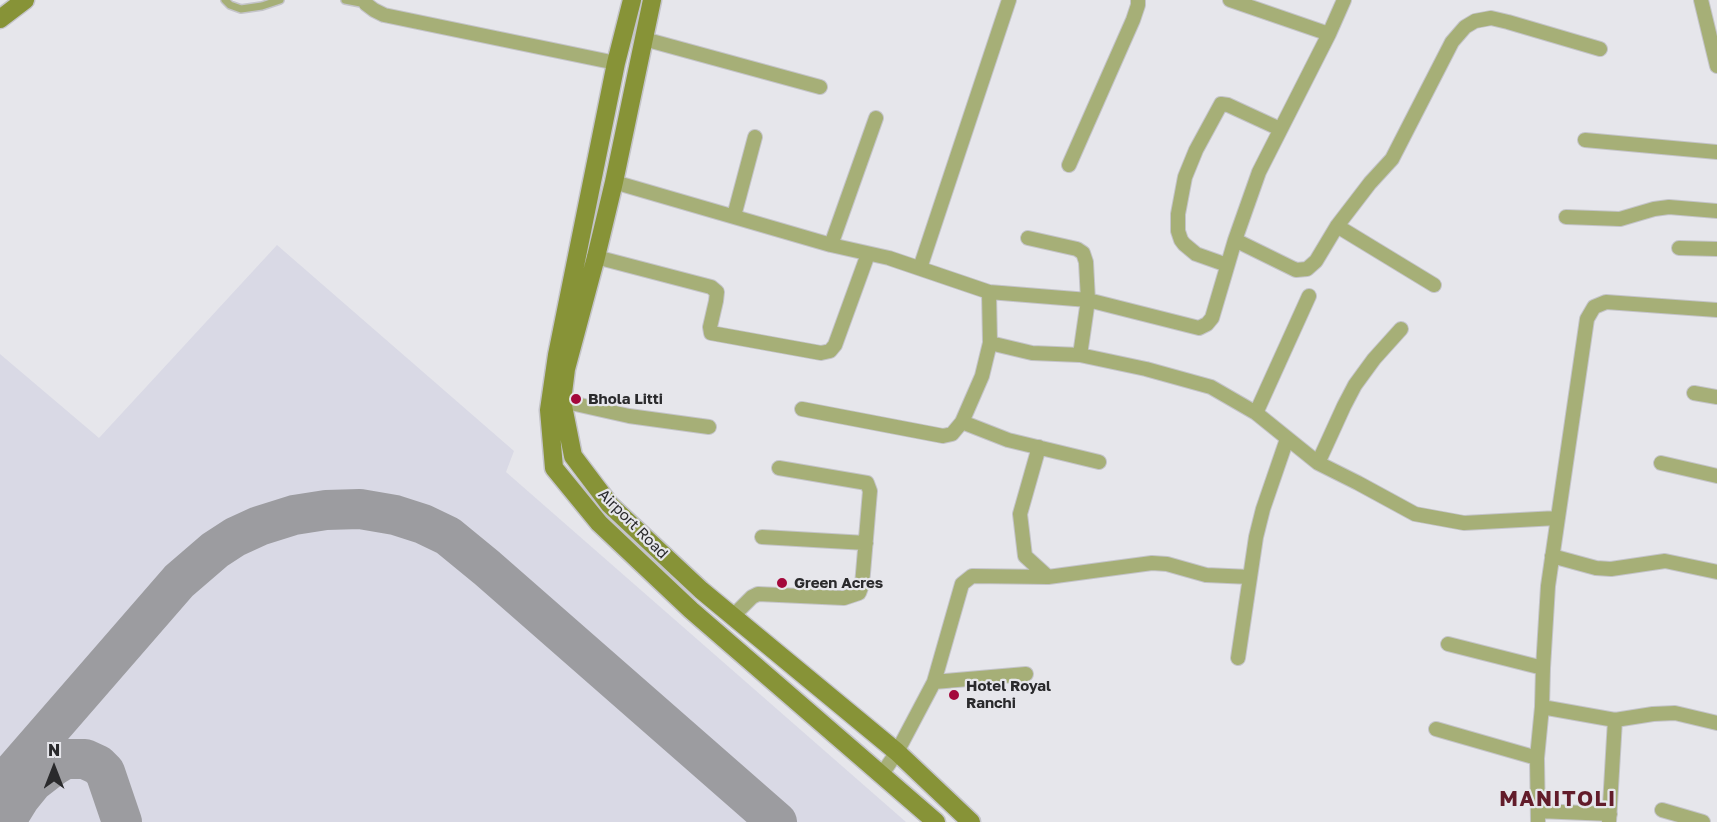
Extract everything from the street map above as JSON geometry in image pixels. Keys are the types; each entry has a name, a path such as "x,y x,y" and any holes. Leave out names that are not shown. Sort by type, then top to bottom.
{"street":[{"path":"0,19 25,0"},
{"name":"Airport Road","path":"632,0 616,63 557,356 549,410 554,468 599,523 691,610 936,822"},
{"name":"Airport Road","path":"652,0 597,257 566,369 562,401 573,456 610,505 701,590 897,752 971,822"},
{"path":"920,268 1009,0"},
{"path":"1069,165 1133,20 1138,0"},
{"path":"1230,0 1329,34"},
{"path":"614,182 831,245 920,268 989,292 1088,300 1199,328 1212,318 1235,240 1259,172 1344,0"},
{"path":"1701,0 1717,66"},
{"path":"366,2 374,10 384,15 616,63"},
{"path":"1235,240 1296,270 1307,269 1316,261 1337,226 1392,159 1452,42 1465,27 1475,21 1491,18 1600,49"},
{"path":"644,39 820,87"},
{"path":"1227,265 1196,254 1181,240 1178,231 1178,214 1185,177 1196,150 1221,104 1228,105 1280,129"},
{"path":"831,245 876,118"},
{"path":"734,216 755,137"},
{"path":"1585,140 1717,152"},
{"path":"1566,217 1620,219 1669,207 1717,211"},
{"path":"1337,226 1434,285"},
{"path":"1028,238 1077,249 1083,253 1086,262 1088,300 1080,355"},
{"path":"1679,248 1717,249"},
{"path":"597,257 711,287 717,292 710,327 711,333 821,353 830,351 835,345 868,254"},
{"path":"802,409 943,436 952,434 963,422 982,376 990,343 989,292"},
{"path":"1256,412 1309,296"},
{"path":"1615,720 1610,818 1538,816 1536,758 1542,707 1548,586 1587,319 1594,307 1606,302 1717,305"},
{"path":"1318,464 1355,386 1374,359 1401,329"},
{"path":"990,343 1032,353 1080,355 1146,369 1211,387 1256,412 1318,464 1415,514 1464,523 1557,518"},
{"path":"1694,393 1717,397"},
{"path":"562,401 628,417 709,427"},
{"path":"963,422 1008,440 1099,462"},
{"path":"1239,658 1254,548 1287,439"},
{"path":"1039,447 1020,514 1025,556 1047,578"},
{"path":"1661,464 1717,476"},
{"path":"732,617 758,594 844,598 859,594 862,585 870,491 867,483 780,468"},
{"path":"762,537 866,543"},
{"path":"1552,556 1596,568 1611,569 1665,561 1717,572"},
{"path":"882,774 897,752 934,682 962,584 972,576 1047,578 1152,563 1167,564 1206,575 1250,578"},
{"path":"1448,644 1543,668"},
{"path":"934,682 1026,674"},
{"path":"1542,707 1615,720 1675,713 1717,723"},
{"path":"1436,729 1536,758"},
{"path":"1662,810 1703,822"}],"lane":[{"path":"225,0 230,5 241,9 280,0"},
{"path":"345,0 366,2"}],"shaded area":[{"path":"277,245 514,451 506,472 906,822 0,822 0,354 99,438"}],"taxiway":[{"path":"0,787 179,581 215,550 235,537 259,526 294,515 326,510 360,509 395,515 423,524 448,536 777,822"},
{"path":"5,822 33,782 65,759 85,759 98,765 105,772 122,822"}],"place":[{"name":"Bhola Litti","path":"576,399"},
{"name":"Green Acres","path":"782,583"},
{"name":"Hotel Royal Ranchi","path":"954,695"}],"district":[{"name":"MANITOLI","path":"1558,799"}]}
